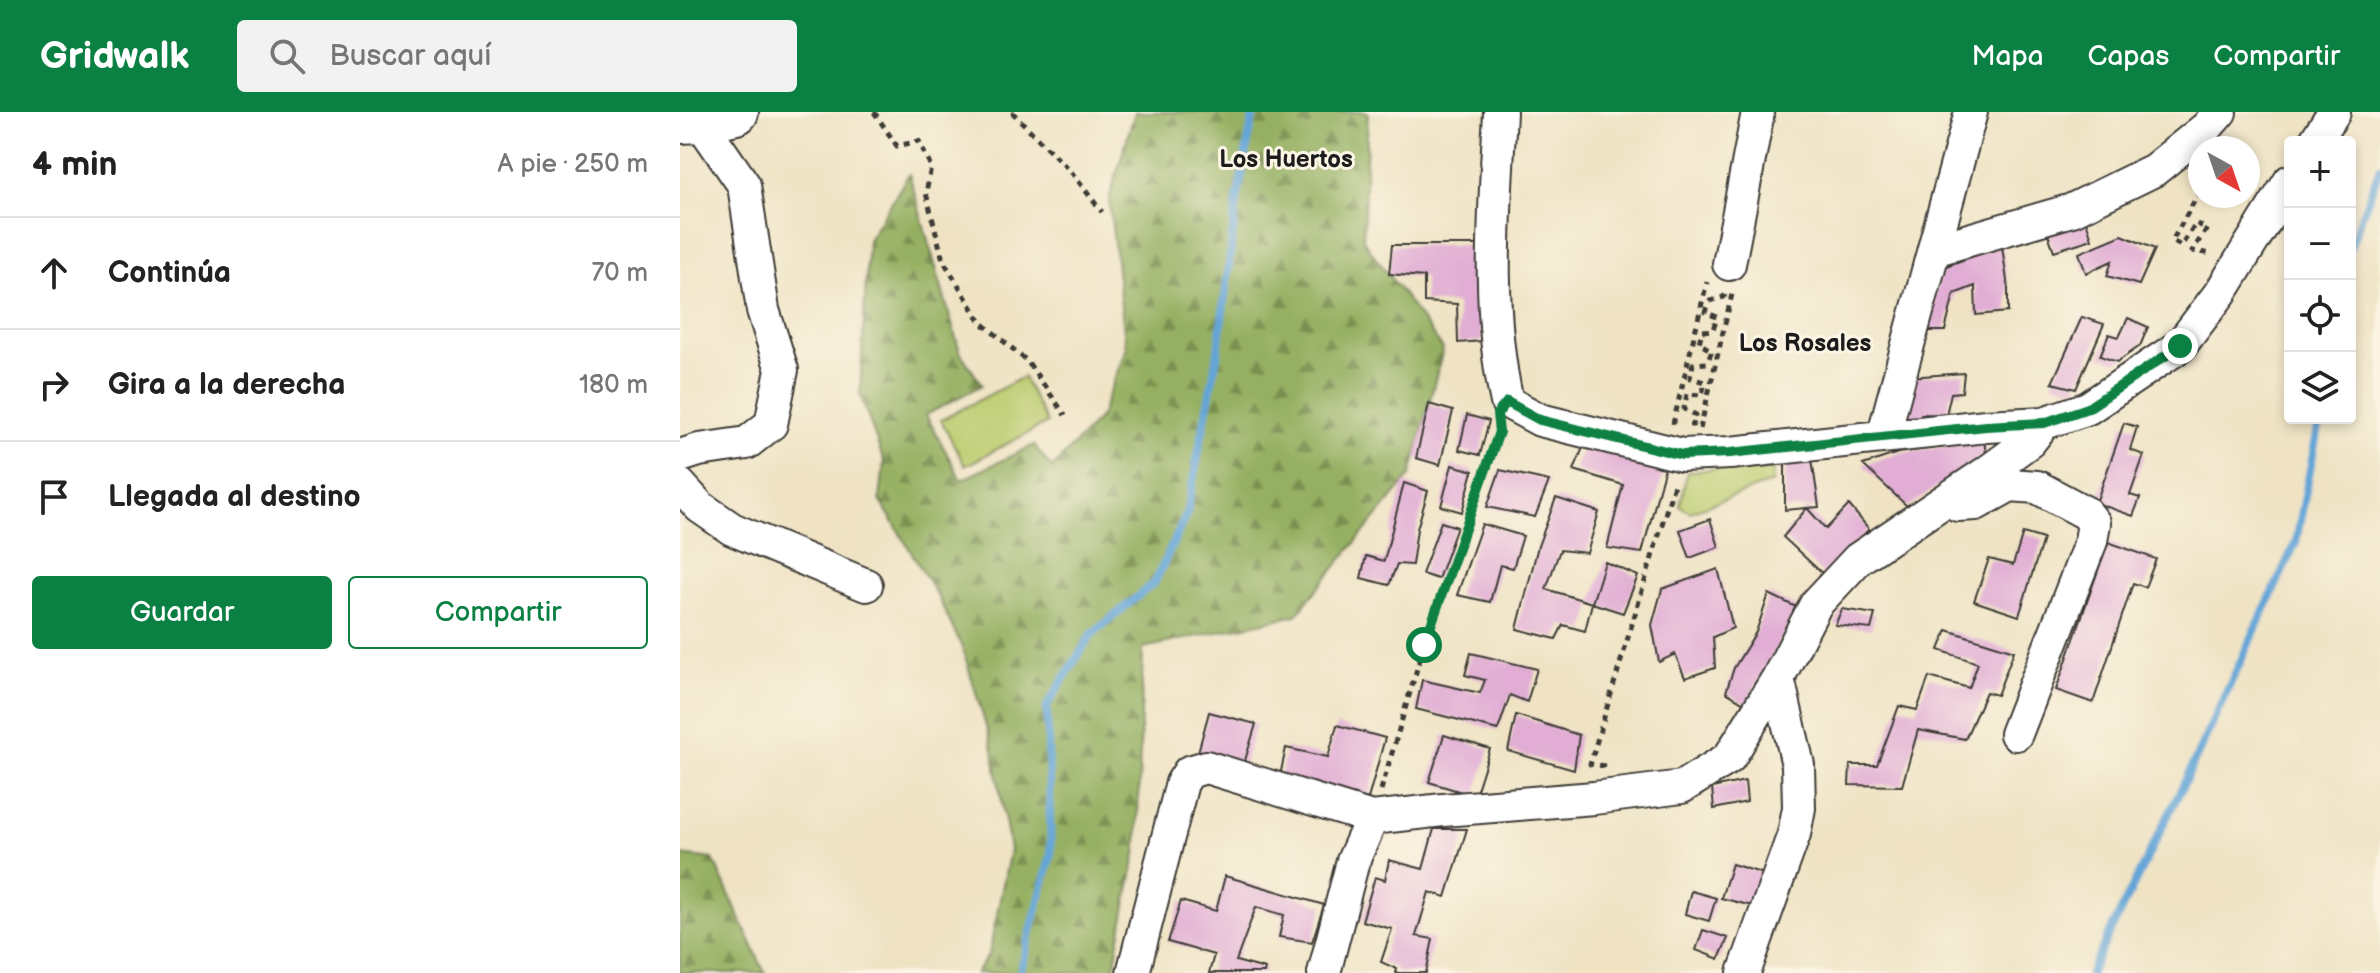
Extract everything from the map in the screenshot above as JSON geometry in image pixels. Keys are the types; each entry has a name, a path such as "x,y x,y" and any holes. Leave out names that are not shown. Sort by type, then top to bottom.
{"street":[{"path":"1500,112 1494,230 1498,362 1507,402 1540,420 1681,453 1730,453 2044,423 2088,408 2180,346 2221,292 2284,190"},
{"path":"1729,264 1758,112"},
{"path":"1883,437 1971,112"},
{"path":"1934,250 2072,210 2154,170 2206,128 2220,112"},
{"path":"2319,136 2334,112"},
{"path":"680,456 747,443 771,424 782,370 763,310 744,185 705,118"},
{"path":"1133,973 1182,783 1189,772 1206,767 1372,818 1682,787 1729,758 1778,678 1816,604 1858,559 2030,441 2044,423"},
{"path":"680,485 700,507 732,529 866,585"},
{"path":"1949,499 1957,505 1976,504 2010,485 2037,487 2086,513 2094,523 2091,541 2016,734"},
{"path":"1744,973 1794,834 1799,808 1798,765 1778,678"},
{"path":"1324,973 1353,861 1372,818"}],"path":[{"path":"874,112 897,146 919,141 931,167 926,193 943,260 981,322 1027,361 1065,415"},
{"path":"1012,112 1072,173 1102,212"},
{"path":"2190,208 2172,241 2181,246 2196,223 2207,229 2192,251 2241,258"},
{"path":"1681,453 1686,438 1679,436 1681,426 1693,425 1696,415 1684,409 1687,394 1702,395 1705,382 1690,378 1693,364 1707,363 1712,351 1699,343 1702,331 1713,330 1717,317 1705,312 1710,301 1724,297 1728,285 1715,281 1729,264"},
{"path":"1594,798 1608,767 1590,764 1737,274 1729,264"},
{"path":"1681,453 1711,269 1729,264"},
{"path":"1372,818 1424,645 1499,432 1497,414 1507,402"}],"green space":[{"path":"1135,112 1368,112 1363,240 1443,349 1411,475 1296,615 1143,648 1137,849 1113,973 976,973 989,954 1010,850 993,750 963,649 938,597 880,500 884,462 860,394 868,240 909,174 960,352 982,385 926,415 961,480 1034,445 1052,468 1100,417 1126,349 1109,199"},
{"path":"1023,377 1047,423 965,466 941,420"},
{"path":"1772,462 1773,482 1690,512 1680,506 1687,472"},
{"path":"680,855 713,859 765,973 680,973"}],"building":[{"path":"2085,218 2092,239 2054,251 2047,231"},
{"path":"2122,235 2155,249 2139,285 2107,276 2112,261 2086,273 2079,253"},
{"path":"1392,245 1478,245 1482,341 1458,343 1457,304 1424,302 1424,277 1389,274"},
{"path":"2002,246 2008,312 1976,315 1975,286 1954,294 1945,331 1925,331 1943,267"},
{"path":"2082,317 2104,324 2076,389 2052,383"},
{"path":"2128,318 2148,327 2140,346 2117,362 2100,356 2109,334 2119,337"},
{"path":"1964,373 1962,392 1951,393 1946,415 1921,414 1918,423 1895,425 1909,377"},
{"path":"1429,404 1453,411 1440,465 1416,458"},
{"path":"1467,415 1489,421 1480,455 1459,450"},
{"path":"2124,423 2137,427 2130,450 2144,455 2130,495 2140,498 2133,516 2096,503"},
{"path":"1984,441 1986,453 1908,507 1863,465 1898,453"},
{"path":"1584,445 1665,467 1642,553 1607,548 1623,485 1574,470"},
{"path":"1812,459 1819,507 1785,510 1785,462"},
{"path":"1452,465 1473,471 1462,512 1441,506"},
{"path":"1500,470 1549,481 1535,517 1487,507"},
{"path":"1404,483 1428,491 1417,529 1412,565 1397,564 1389,585 1361,578 1366,556 1384,561"},
{"path":"1556,498 1599,512 1587,553 1560,550 1546,589 1592,603 1585,631 1563,625 1556,639 1517,629 1538,546"},
{"path":"1849,505 1869,529 1825,576 1783,537 1807,508 1826,529"},
{"path":"1710,519 1719,547 1690,558 1680,530"},
{"path":"1441,522 1457,527 1438,579 1422,574"},
{"path":"1482,524 1523,536 1513,568 1500,565 1490,602 1457,595"},
{"path":"2023,533 2043,539 2019,616 1974,601 1989,559 2013,565"},
{"path":"2108,542 2156,559 2145,587 2133,583 2093,703 2056,690"},
{"path":"1605,562 1638,576 1623,613 1592,603"},
{"path":"1718,569 1733,628 1713,637 1715,668 1685,678 1675,654 1659,662 1652,625 1662,589"},
{"path":"1769,594 1798,608 1746,704 1726,692 1734,668 1756,632"},
{"path":"1842,609 1875,614 1871,629 1835,625"},
{"path":"1947,630 2014,651 1997,695 1986,692 1965,739 1918,730 1902,786 1849,785 1850,765 1877,765 1899,706 1917,710 1929,677 1969,688 1978,663 1939,650"},
{"path":"1471,653 1537,669 1527,702 1510,695 1498,730 1416,709 1422,680 1480,693 1485,680 1465,675"},
{"path":"1209,712 1256,724 1243,767 1197,756"},
{"path":"1516,715 1579,735 1574,770 1508,751"},
{"path":"1337,725 1385,738 1368,799 1280,776 1286,748 1328,757"},
{"path":"1444,735 1490,749 1475,796 1429,782"},
{"path":"1745,781 1747,802 1714,809 1712,788"},
{"path":"1434,829 1467,829 1446,897 1429,892 1416,936 1433,939 1426,973 1396,973 1397,969 1381,962 1392,929 1362,921 1375,877 1385,880 1389,860 1423,869"},
{"path":"1732,864 1767,875 1756,907 1721,898"},
{"path":"1225,876 1324,905 1312,942 1279,937 1284,915 1256,907 1236,961 1265,969 1264,973 1209,973 1214,955 1168,942 1181,901 1216,911"},
{"path":"1691,891 1716,898 1709,921 1685,914"},
{"path":"1703,930 1728,938 1719,959 1696,950"}],"waterway":[{"path":"1020,973 1051,855 1047,706 1091,635 1155,582 1187,513 1218,351 1237,200 1254,112"},
{"path":"2356,231 2380,168"},
{"path":"2090,973 2186,779 2296,542 2319,424"}],"district":[{"name":"Los Huertos","path":"1286,159"},
{"name":"Los Rosales","path":"1805,343"}],"route":[{"path":"1424,645 1499,432 1497,414 1507,402 1540,420 1682,455 1730,453 1986,426 2044,423 2088,408 2180,346"}]}
